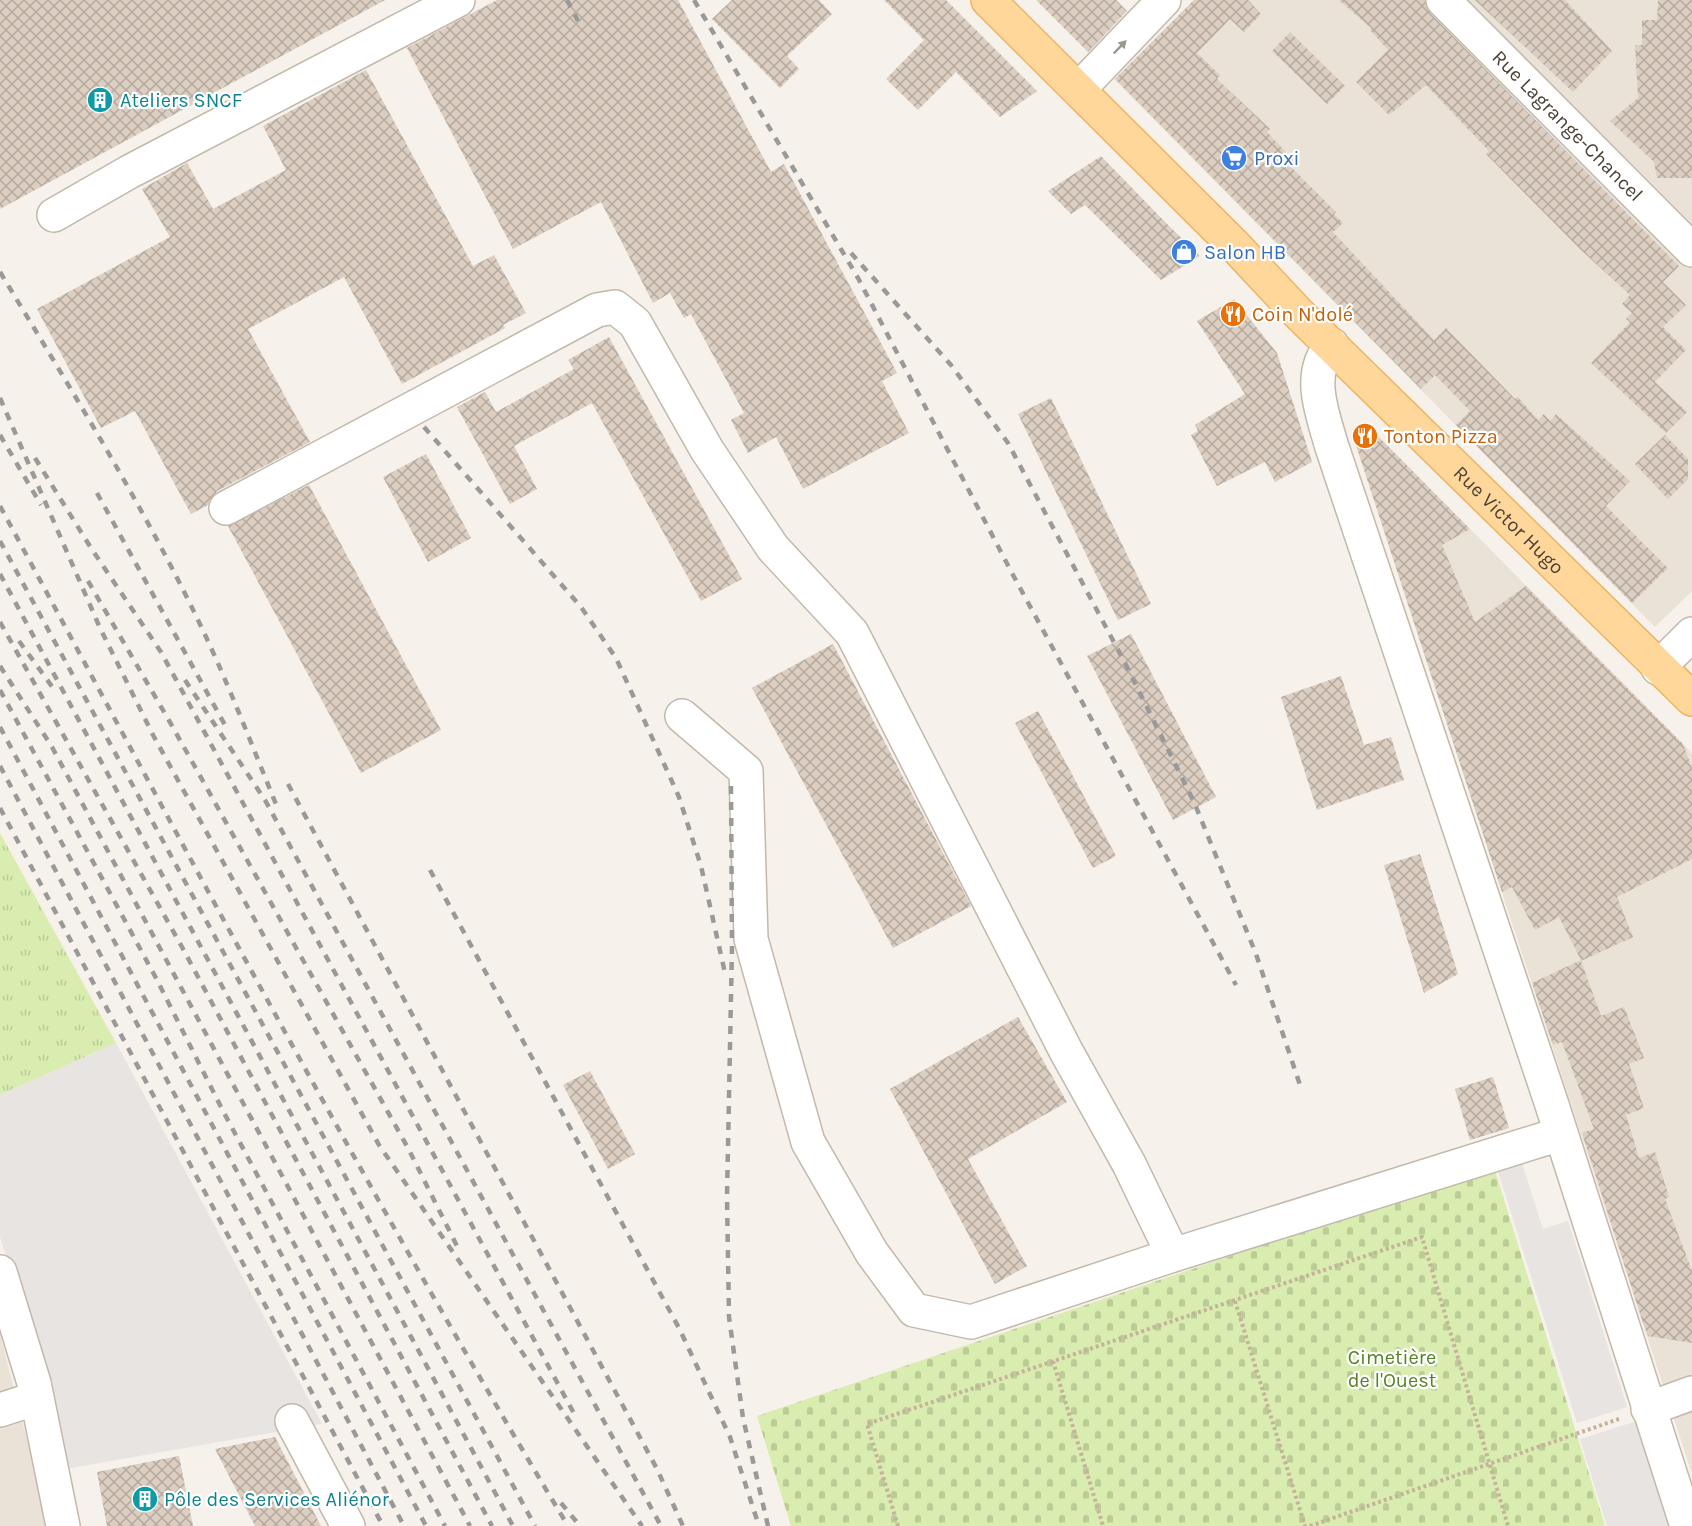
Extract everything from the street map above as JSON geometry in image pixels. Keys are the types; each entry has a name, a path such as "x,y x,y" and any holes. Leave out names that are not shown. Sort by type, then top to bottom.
{"main road":[{"name":"Rue Victor Hugo","path":"988,0 1690,700"}],"street":[{"path":"54,214 129,172 458,0"},
{"path":"1079,89 1164,0"},
{"name":"Rue Lagrange-Chancel","path":"1443,0 1692,250"},
{"path":"226,508 597,310 615,307 635,323 707,450 773,548 852,633 1066,1051 1129,1164 1173,1255"},
{"path":"1332,345 1323,355 1319,368 1317,392 1328,432 1687,1526"},
{"path":"1658,668 1692,634"},
{"path":"682,716 746,771 751,939 808,1142 872,1253 914,1310 971,1322 1173,1255 1560,1134"},
{"path":"0,1272 38,1398 63,1526"},
{"path":"1648,1409 1692,1393"},
{"path":"0,1410 38,1398"},
{"path":"292,1421 348,1526"}],"path":[{"path":"898,1526 867,1424 1422,1237 1508,1526"},
{"path":"1235,1300 1305,1526"},
{"path":"1053,1361 1104,1526"},
{"path":"1310,1526 1648,1409"}],"shaded area":[{"path":"1194,0 1692,0 1692,591 1655,627 1114,79"},
{"path":"1368,426 1692,753 1692,1474 1353,436"},
{"path":"116,1043 322,1424 65,1469 50,1394 0,1237 0,1095"},
{"path":"1520,1157 1543,1229 1568,1221 1627,1407 1577,1423 1496,1165"},
{"path":"0,1334 40,1491 46,1526 0,1526"},
{"path":"1637,1421 1669,1526 1607,1526 1580,1439"}],"green space":[{"path":"0,833 116,1043 0,1095"},
{"name":"Cimetière de l'Ouest","path":"1494,1167 1605,1526 791,1526 757,1416"}],"building":[{"name":"Ateliers SNCF","path":"0,0 385,0 0,209"},
{"path":"497,0 678,0 771,172 784,164 897,373 882,381 909,433 803,489 776,437 748,453 731,420 744,413 691,314 684,318 670,293 653,303 601,202 513,249 407,48"},
{"path":"732,0 819,0 832,14 787,56 799,69 780,88 712,19"},
{"path":"884,0 946,0 1037,91 1000,117 956,72 918,110 886,79 924,40"},
{"path":"1036,0 1116,0 1127,11 1088,52"},
{"path":"1194,0 1248,0 1261,14 1244,32 1230,19 1197,53 1220,75 1217,79 1270,129 1267,132 1296,163 1292,168 1336,212 1334,214 1343,223 1333,232 1434,340 1446,328 1515,399 1518,397 1538,420 1544,414 1550,421 1556,414 1630,481 1606,506 1668,568 1632,603 1456,425 1470,411 1435,375 1421,389 1115,79"},
{"path":"1339,0 1425,0 1430,13 1679,266 1663,282 1686,305 1663,327 1686,350 1655,382 1687,412 1666,433 1591,363 1630,322 1626,319 1632,313 1622,304 1630,295 1581,250 1486,154 1489,151 1426,85 1389,115 1356,82 1388,50 1370,30 1371,28"},
{"path":"1475,0 1565,0 1612,51 1573,92"},
{"path":"1658,0 1692,0 1692,178 1657,178 1654,162 1610,121 1638,98 1635,45 1642,45 1642,20 1657,20"},
{"path":"1290,32 1345,86 1327,104 1272,51"},
{"path":"366,70 473,266 494,255 526,313 503,325 505,328 402,384 344,277 248,329 310,442 217,491 208,505 191,514 135,411 101,428 37,309 170,237 142,189 187,163 213,209 286,170 263,126"},
{"path":"1101,156 1200,256 1161,280 1085,205 1071,214 1048,191"},
{"path":"1234,299 1277,353 1312,462 1275,482 1265,462 1217,486 1191,435 1198,431 1195,425 1245,394 1197,321"},
{"path":"609,337 742,579 701,601 592,403 514,446 537,489 510,504 457,407 485,392 496,412 574,369 568,360"},
{"path":"1051,398 1151,604 1118,620 1018,414"},
{"path":"1368,426 1470,529 1442,545 1475,622 1526,586 1683,744 1692,768 1692,859 1617,897 1633,937 1581,961 1601,1016 1624,1007 1644,1058 1629,1064 1644,1108 1626,1115 1639,1158 1655,1152 1669,1197 1665,1199 1692,1271 1692,1343 1648,1336 1643,1323 1582,1133 1594,1129 1562,1042 1553,1045 1532,983 1581,960 1559,917 1535,930 1512,887 1502,892 1353,436"},
{"path":"1665,435 1688,459 1688,479 1668,499 1635,464"},
{"path":"426,454 471,538 428,562 383,477"},
{"path":"309,485 441,730 361,773 228,526"},
{"path":"1131,634 1216,797 1173,820 1087,656"},
{"path":"833,644 971,906 893,948 752,688"},
{"path":"1341,676 1364,745 1391,737 1404,780 1317,810 1281,697"},
{"path":"1038,711 1116,856 1093,868 1015,723"},
{"path":"1420,854 1458,974 1424,993 1384,865"},
{"path":"1018,1017 1067,1102 968,1159 1027,1266 995,1284 890,1089"},
{"path":"590,1071 635,1154 608,1169 563,1085"},
{"path":"1493,1077 1509,1128 1470,1140 1455,1089"},
{"path":"275,1437 321,1526 255,1526 215,1449"},
{"name":"Pôle des Services Aliénor","path":"179,1456 193,1526 107,1526 97,1472"}],"railway":[{"path":"567,0 578,21"},
{"path":"694,0 858,278 1013,575 1236,985"},
{"path":"851,253 951,365 1008,443 1125,663 1194,802 1256,954 1300,1085"},
{"path":"0,272 103,444 176,575 220,667 278,809"},
{"path":"0,398 100,628 153,735 379,1145 642,1526"},
{"path":"424,427 581,607 616,658 679,797 701,866 725,973"},
{"path":"0,435 41,505"},
{"path":"35,458 91,548 161,652 577,1419"},
{"path":"97,493 226,727"},
{"path":"0,506 349,1147 493,1401 568,1526"},
{"path":"0,541 535,1526"},
{"path":"0,574 513,1526"},
{"path":"88,581 171,724 408,1148 459,1250"},
{"path":"0,622 182,947 492,1526"},
{"path":"19,641 56,692"},
{"path":"0,666 52,747 470,1526"},
{"path":"185,680 265,800 661,1526"},
{"path":"0,690 156,978 223,1111 445,1526"},
{"path":"0,727 426,1526"},
{"path":"0,766 404,1526"},
{"path":"288,784 657,1469 683,1526"},
{"path":"731,786 732,947 727,1197 729,1317 743,1418 768,1526"},
{"path":"0,808 383,1526"},
{"path":"430,870 679,1328 730,1437 759,1526"},
{"path":"561,1503 580,1526"}],"place":[{"name":"Ateliers SNCF","path":"100,100"},
{"name":"Proxi","path":"1234,158"},
{"name":"Salon HB","path":"1184,252"},
{"name":"Coin N'dolé","path":"1233,314"},
{"name":"Tonton Pizza","path":"1365,436"},
{"name":"Pôle des Services Aliénor","path":"145,1499"}]}
